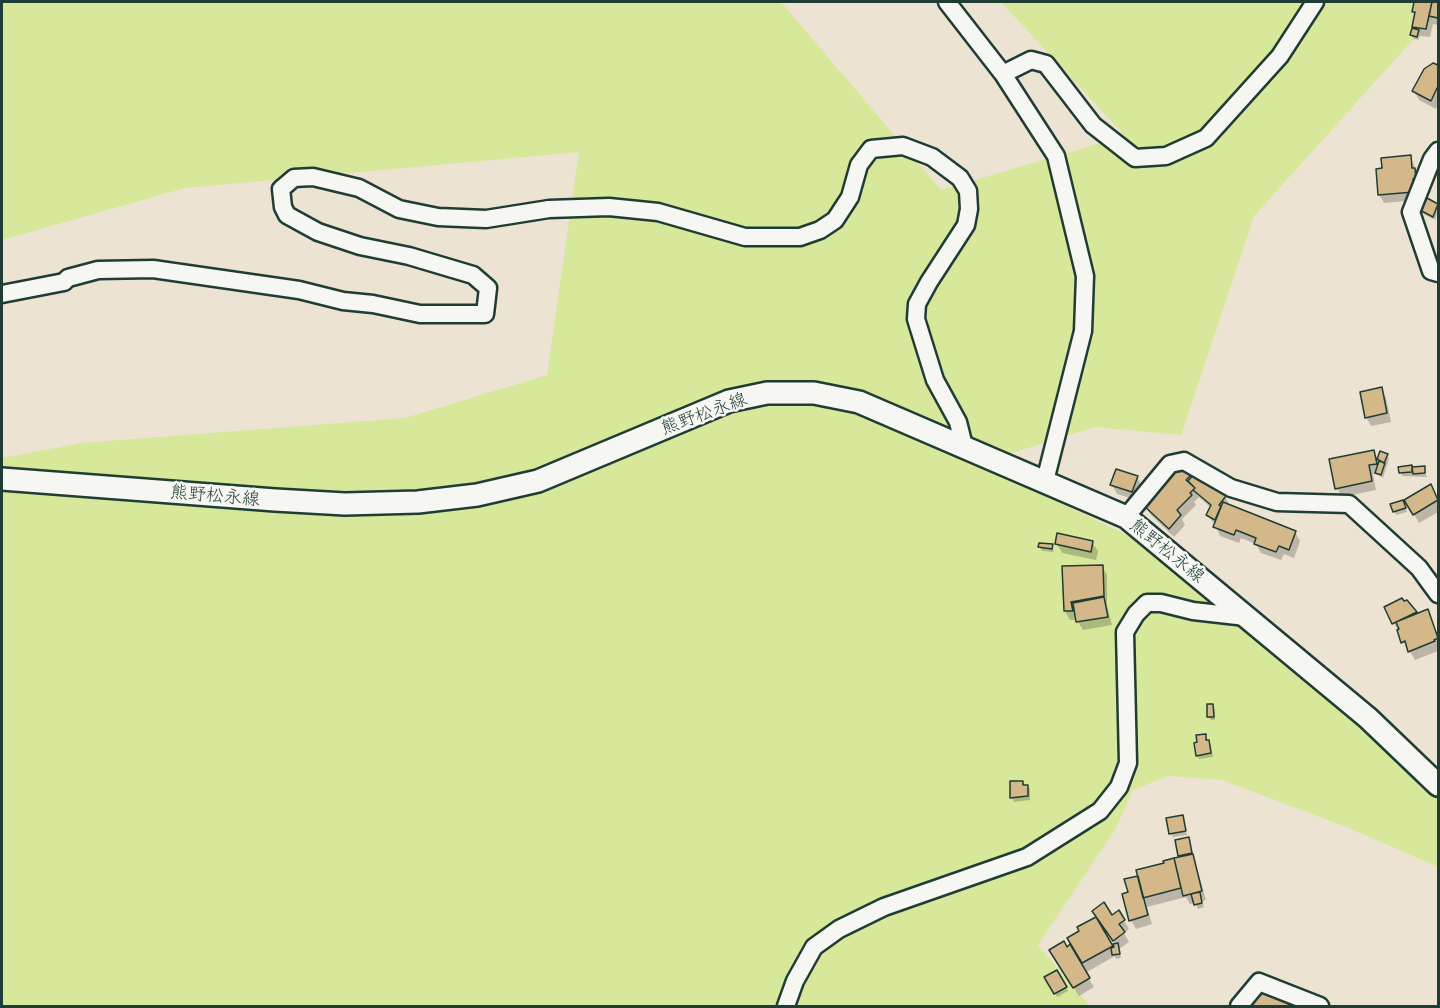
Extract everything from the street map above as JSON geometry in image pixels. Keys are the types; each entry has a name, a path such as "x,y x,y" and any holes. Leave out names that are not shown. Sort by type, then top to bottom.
{"main road":[{"name":"熊野松永線","path":"2,478 274,500 345,504 418,502 477,495 538,482 729,401 766,393 814,393 859,402 1126,517 1368,718 1438,785"}],"street":[{"path":"947,2 1004,74 1056,156 1084,276 1083,332 1045,481"},
{"path":"1004,74 1031,60 1046,64 1093,125 1135,158 1166,156 1206,138 1280,56 1315,2"},
{"path":"2,294 64,282 68,278 98,270 153,269 299,290 342,301 373,304 420,314 485,314 488,288 473,275 409,256 360,246 318,232 287,215 283,207 281,189 294,178 313,177 359,188 399,209 438,217 486,219 549,209 609,207 658,212 745,237 800,237 820,230 835,220 850,198 859,165 871,149 903,146 932,157 960,178 968,191 969,209 966,225 917,304 916,319 935,380 958,422 964,446"},
{"path":"1438,151 1432,159 1411,212 1431,271 1438,273"},
{"path":"1126,517 1170,464 1184,461 1231,488 1277,502 1349,504 1419,568 1438,594"},
{"path":"786,1006 795,981 814,947 838,929 884,907 1028,857 1100,811 1119,787 1128,763 1125,632 1136,614 1147,603 1161,603 1193,611 1246,617"},
{"path":"1239,1006 1259,981 1320,1006"}],"green space":[{"path":"2,2 781,2 941,190 1125,136 1001,2 1438,2 1438,12 1254,216 1181,435 1095,427 980,463 1159,551 1403,761 1438,798 1438,867 1349,828 1222,780 1168,776 1133,790 1115,830 1038,945 1090,1006 2,1006 2,458 81,443 405,418 547,375 579,152 185,188 2,240"}],"building":[{"path":"1414,2 1432,2 1426,29 1412,27"},
{"path":"1432,2 1438,2 1438,18 1429,16"},
{"path":"1412,28 1419,30 1417,37 1410,35"},
{"path":"1433,63 1438,65 1438,86 1431,101 1412,91 1424,69"},
{"path":"1411,155 1416,179 1413,179 1414,192 1378,195 1376,169 1382,168 1381,158"},
{"path":"1421,197 1438,204 1433,217 1416,208"},
{"path":"1382,387 1387,413 1365,418 1360,392"},
{"path":"1374,450 1377,464 1369,465 1372,481 1335,489 1329,459"},
{"path":"1380,451 1388,454 1384,463 1377,459"},
{"path":"1379,461 1385,463 1381,475 1375,473"},
{"path":"1180,465 1195,471 1186,480 1195,488 1190,493 1192,495 1177,510 1181,515 1169,529 1143,505"},
{"path":"1412,465 1412,472 1399,473 1398,467"},
{"path":"1425,466 1425,473 1413,474 1412,467"},
{"path":"1116,469 1138,476 1132,492 1110,485"},
{"path":"1195,473 1204,477 1226,496 1219,505 1221,506 1215,520 1206,515 1211,505 1193,490 1195,488 1188,481"},
{"path":"1431,484 1438,500 1413,515 1404,500"},
{"path":"1403,500 1406,508 1393,512 1390,504"},
{"path":"1223,502 1296,531 1289,550 1279,546 1276,552 1254,544 1256,538 1236,530 1234,535 1213,527"},
{"path":"1057,533 1093,541 1091,552 1055,544"},
{"path":"1039,543 1053,544 1052,549 1038,547"},
{"path":"1103,565 1104,596 1071,602 1073,611 1064,611 1062,566"},
{"path":"1104,597 1108,617 1076,622 1073,603"},
{"path":"1402,598 1404,601 1407,600 1417,612 1392,624 1384,607"},
{"path":"1428,609 1438,638 1408,652 1405,641 1401,643 1396,622"},
{"path":"1207,704 1213,704 1214,717 1207,717"},
{"path":"1206,734 1211,753 1196,756 1194,743 1197,742 1196,735"},
{"path":"1010,781 1023,781 1023,785 1028,785 1028,796 1010,798"},
{"path":"1183,815 1186,831 1169,834 1166,818"},
{"path":"1189,837 1192,853 1178,856 1175,840"},
{"path":"1193,854 1202,891 1183,896 1174,858"},
{"path":"1174,858 1181,888 1143,898 1136,870"},
{"path":"1138,876 1148,915 1129,921 1122,894 1128,892 1124,879"},
{"path":"1200,892 1202,903 1194,905 1191,894"},
{"path":"1104,902 1112,915 1119,910 1125,920 1119,924 1125,932 1113,941 1092,911"},
{"path":"1096,917 1113,946 1082,963 1067,938 1079,931 1077,927"},
{"path":"1064,941 1067,947 1070,944 1090,978 1073,988 1049,950"},
{"path":"1118,943 1120,954 1112,955 1113,944"},
{"path":"1057,970 1067,987 1054,994 1044,977"},
{"path":"1262,987 1292,1006 1249,1006"}]}
